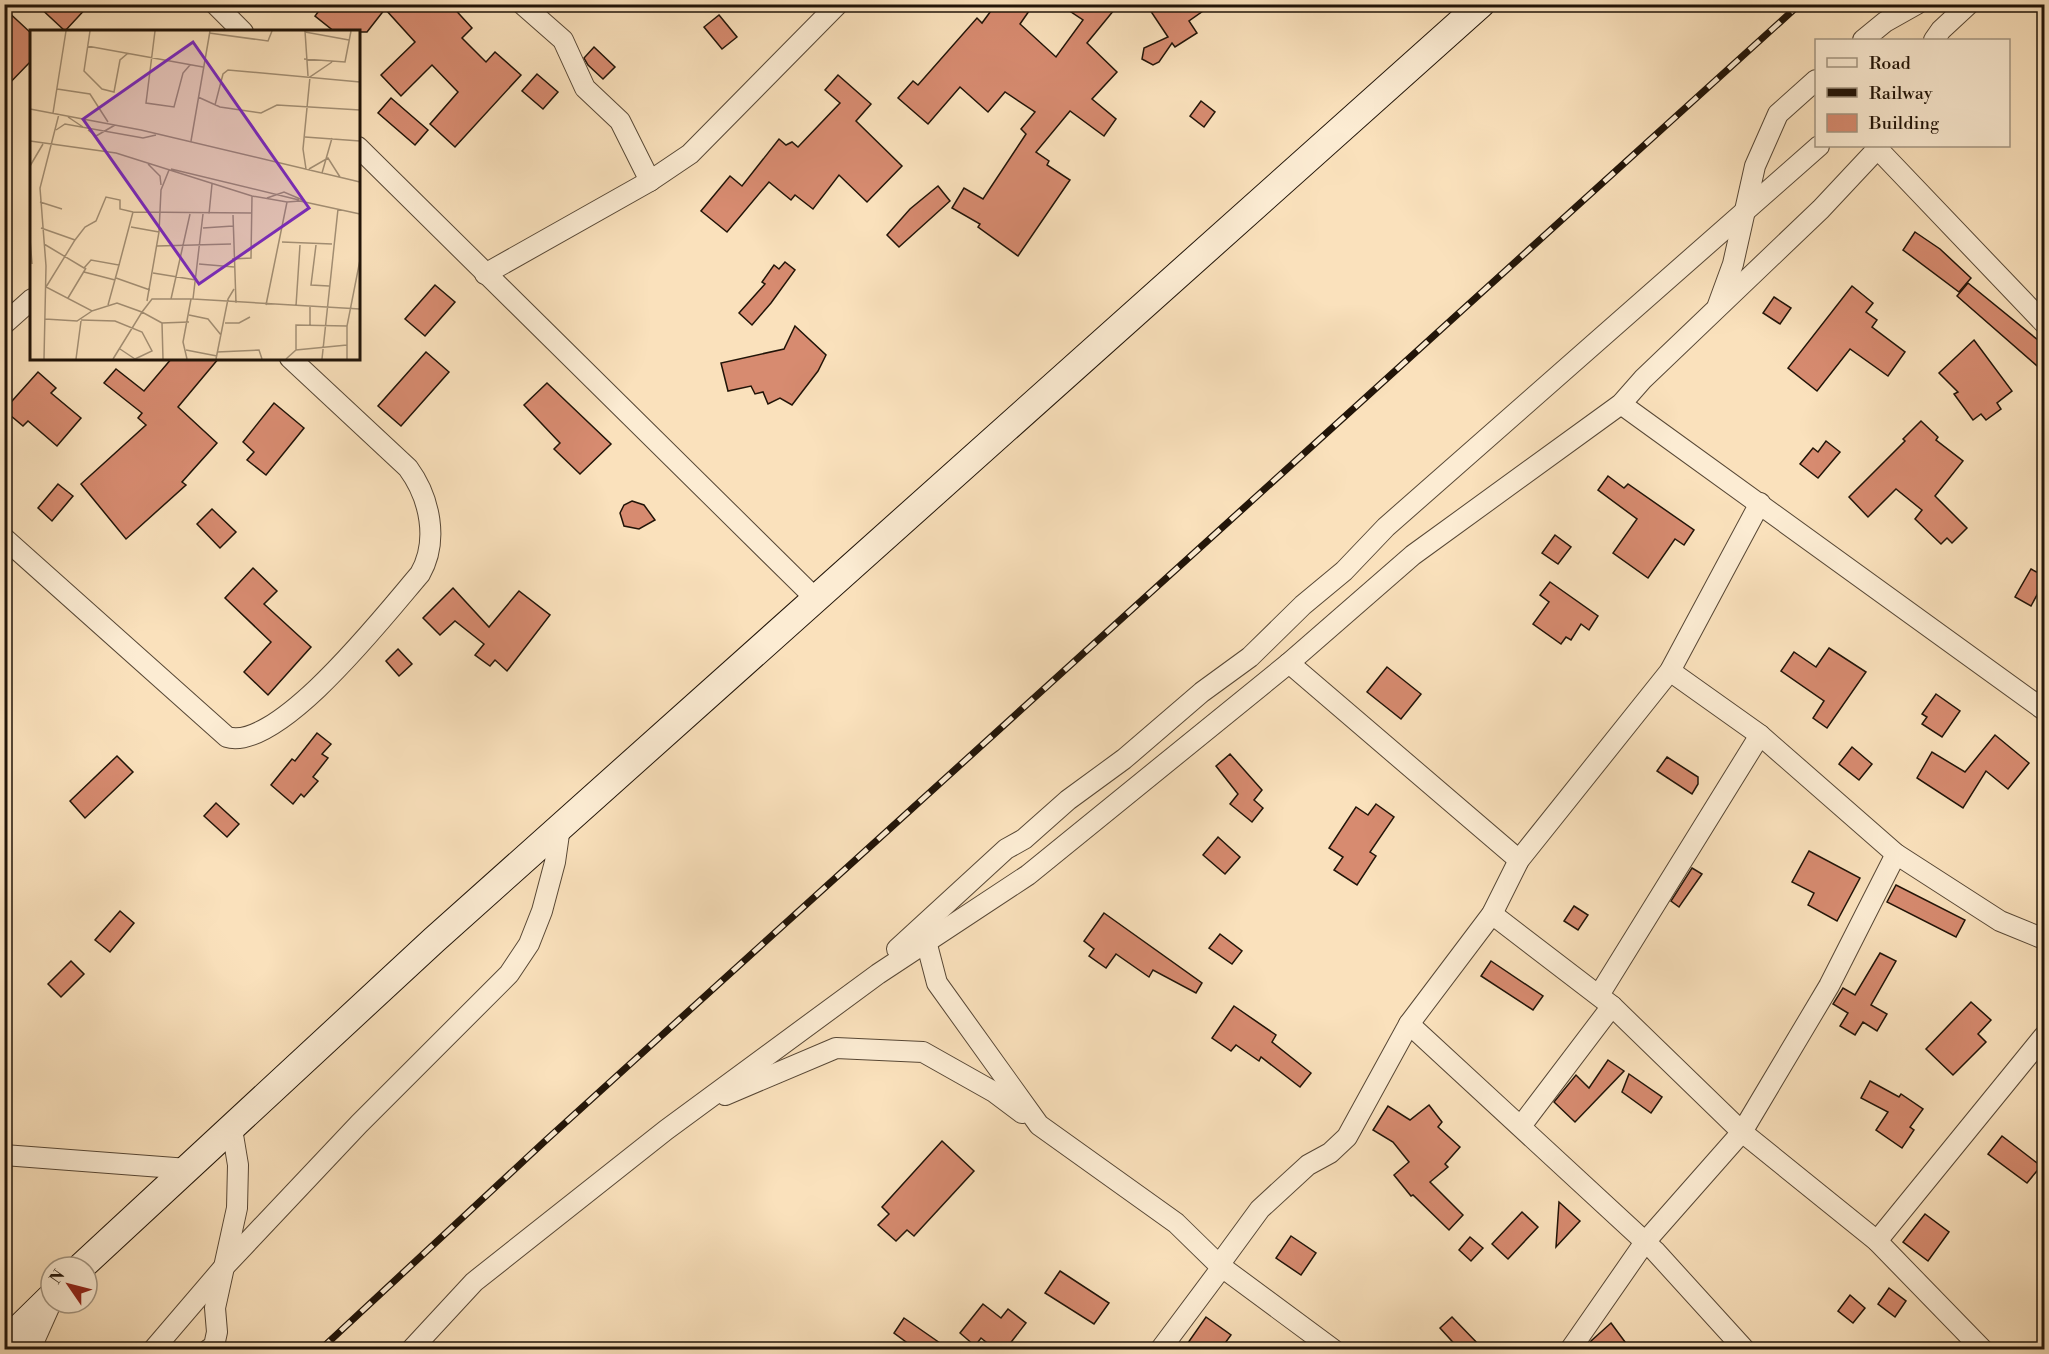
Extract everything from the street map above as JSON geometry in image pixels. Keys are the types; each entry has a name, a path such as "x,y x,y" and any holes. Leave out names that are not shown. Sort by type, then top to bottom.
{"street":[{"path":"215,4 241,30"},
{"path":"522,4 563,40 585,88 620,121 650,181"},
{"path":"485,274 650,181 690,154 838,4"},
{"path":"94,1255 434,940 1481,4"},
{"path":"1865,39 1882,31 1917,4"},
{"path":"1935,37 1969,4"},
{"path":"1716,310 1734,264 1755,166 1778,114 1815,81"},
{"path":"878,974 903,942 951,902 1006,849 1024,839 1068,800 1124,759 1202,692 1250,657 1303,605 1344,571 1386,527 1543,389 1636,303 1668,280 1818,147"},
{"path":"411,1350 474,1282 704,1102 878,974 1028,874 1289,663 1413,555 1621,405 1643,379 1821,209 1878,147 2044,322"},
{"path":"360,149 817,600"},
{"path":"4,324 30,301"},
{"path":"4,538 227,736 236,739 256,734 288,714 335,673 420,574 427,562 431,537 420,485 408,468 292,360"},
{"path":"1621,405 1760,503 2044,710"},
{"path":"1219,1265 1260,1209 1308,1165 1330,1153 1347,1137 1410,1024 1492,914 1519,860 1670,671 1760,503"},
{"path":"1289,663 1519,860"},
{"path":"1670,671 1760,735 1896,854 2000,921 2041,932"},
{"path":"1521,1126 1606,1000 1760,735"},
{"path":"153,1350 224,1267 359,1124 509,974 529,944 542,910 555,862 560,827"},
{"path":"1570,1350 1645,1242 1742,1132 1829,986 1896,854"},
{"path":"1492,914 1606,1000 1742,1132 1877,1241 1983,1350"},
{"path":"926,941 937,983 1039,1125"},
{"path":"1410,1024 1645,1242 1745,1350"},
{"path":"1877,1241 2044,1036"},
{"path":"704,1102 761,1081 836,1048 922,1052 994,1092 1176,1223 1219,1265 1334,1350"},
{"path":"208,1350 214,1346 217,1332 215,1308 237,1208 238,1165 232,1128"},
{"path":"4,1155 188,1169"},
{"path":"1160,1350 1222,1267 1219,1265"},
{"path":"4,1343 39,1309"},
{"path":"30,1350 46,1315"}],"building":[{"path":"36,4 90,4 64,30"},
{"path":"324,4 450,4 472,28 462,38 486,62 495,52 521,75 455,147 430,124 458,92 432,65 401,96 381,75 415,42 385,9 367,32 332,30 315,16"},
{"path":"996,4 1034,4 1020,24 1056,57 1083,20 1059,4 1119,4 1087,43 1117,72 1092,99 1116,119 1104,136 1070,111 1036,152 1049,161 1047,165 1070,180 1018,256 978,227 980,224 952,208 964,188 983,199 1026,134 1021,129 1035,112 1005,92 988,112 960,87 928,124 898,98 913,81 918,85 977,18 982,23"},
{"path":"1146,4 1213,4 1189,21 1197,33 1175,47 1172,43 1159,62 1153,65 1142,59 1144,48 1168,37"},
{"path":"4,8 30,32 30,62 4,89"},
{"path":"719,15 737,37 722,49 704,27"},
{"path":"594,47 615,67 603,79 584,58"},
{"path":"537,74 558,92 543,109 522,91"},
{"path":"838,75 871,104 856,121 902,166 867,202 839,175 813,209 795,195 791,200 769,182 727,232 701,211 730,176 742,186 779,139 786,145 792,142 798,147 840,103 825,90"},
{"path":"391,98 428,130 415,145 378,113"},
{"path":"1201,101 1215,112 1204,127 1190,116"},
{"path":"938,186 950,201 899,247 887,235 910,209"},
{"path":"1915,232 1940,249 1971,278 1959,292 1903,250"},
{"path":"785,262 795,270 752,325 739,313 765,284 762,282 774,265 779,269"},
{"path":"1968,283 2044,345 2044,372 1957,296"},
{"path":"435,285 455,302 425,336 405,319"},
{"path":"1852,286 1873,303 1866,312 1877,320 1872,327 1905,352 1888,376 1850,349 1817,391 1788,368"},
{"path":"1774,297 1791,308 1780,324 1763,313"},
{"path":"795,326 826,355 818,371 792,405 780,398 768,404 763,392 755,394 751,386 728,391 721,363 784,349"},
{"path":"1974,340 2012,391 1997,403 2001,409 1986,420 1981,414 1973,420 1954,394 1958,392 1939,373"},
{"path":"426,352 449,372 401,426 378,406"},
{"path":"170,360 217,360 178,407 217,443 182,482 186,485 126,539 81,484 146,425 138,418 142,413 104,383 116,369 144,391"},
{"path":"38,372 56,388 51,393 81,418 57,446 28,421 23,426 4,410"},
{"path":"547,383 611,444 580,474 554,449 560,443 524,405"},
{"path":"274,403 304,428 266,475 247,460 254,452 243,442"},
{"path":"1921,421 1938,437 1936,440 1963,461 1935,496 1967,528 1952,543 1947,538 1941,544 1915,519 1922,510 1896,489 1868,517 1849,497 1905,441 1903,439"},
{"path":"1826,441 1840,452 1818,478 1800,464 1813,448 1818,452"},
{"path":"1608,476 1624,488 1628,484 1694,530 1684,545 1675,539 1648,578 1613,553 1637,519 1598,490"},
{"path":"58,484 73,496 52,521 38,508"},
{"path":"632,501 644,505 655,520 639,529 624,526 620,513 624,505"},
{"path":"212,509 236,532 220,548 197,524"},
{"path":"1555,535 1571,547 1558,564 1542,553"},
{"path":"253,568 277,591 264,604 311,647 268,695 244,672 271,642 225,598"},
{"path":"2031,569 2044,576 2044,582 2031,606 2015,597"},
{"path":"1550,582 1598,616 1589,630 1581,624 1571,640 1566,637 1561,644 1533,624 1549,602 1540,595"},
{"path":"453,588 489,627 519,591 550,615 507,671 495,660 490,666 475,655 484,644 455,621 440,635 423,618"},
{"path":"1829,648 1866,672 1827,728 1813,718 1824,701 1781,671 1794,652 1816,667"},
{"path":"398,649 412,664 399,676 386,661"},
{"path":"1387,667 1421,694 1401,719 1367,692"},
{"path":"1936,694 1960,711 1942,737 1922,724 1927,717 1922,714"},
{"path":"317,733 331,744 322,754 328,758 313,777 318,781 304,797 301,794 293,804 271,785 292,759 295,761"},
{"path":"1995,735 2029,763 2008,789 1986,771 1963,808 1917,778 1932,752 1965,772"},
{"path":"1852,747 1872,764 1859,780 1839,764"},
{"path":"1230,754 1262,790 1254,800 1263,808 1252,822 1230,804 1238,794 1216,766"},
{"path":"117,756 133,772 85,818 70,801"},
{"path":"1667,757 1698,777 1698,784 1692,794 1657,771"},
{"path":"216,803 239,824 227,837 204,816"},
{"path":"1376,804 1394,817 1370,852 1376,856 1357,885 1334,870 1343,857 1329,848 1356,807 1368,815"},
{"path":"1218,837 1240,857 1225,874 1203,855"},
{"path":"1809,851 1860,878 1837,921 1808,905 1814,893 1792,882"},
{"path":"1692,868 1702,874 1679,907 1671,901"},
{"path":"1896,885 1965,920 1956,937 1887,902"},
{"path":"1574,906 1588,915 1578,930 1564,921"},
{"path":"120,911 134,923 110,952 95,940"},
{"path":"1104,913 1202,983 1196,993 1153,970 1149,977 1116,954 1106,968 1089,956 1094,949 1084,941"},
{"path":"1220,934 1242,951 1232,964 1209,948"},
{"path":"1880,953 1896,961 1871,1005 1887,1014 1877,1031 1863,1022 1855,1035 1840,1026 1848,1013 1833,1004 1843,988 1855,995"},
{"path":"71,961 84,974 61,997 48,984"},
{"path":"1491,961 1543,996 1533,1010 1481,976"},
{"path":"1971,1002 1991,1020 1978,1034 1986,1042 1953,1075 1926,1049"},
{"path":"1234,1006 1276,1035 1272,1042 1311,1073 1300,1087 1261,1057 1259,1061 1236,1045 1231,1051 1212,1038"},
{"path":"1608,1060 1624,1071 1575,1122 1554,1102 1576,1075 1589,1088"},
{"path":"1629,1074 1662,1097 1651,1113 1622,1092"},
{"path":"1870,1081 1899,1097 1901,1094 1923,1109 1910,1127 1914,1130 1902,1148 1876,1130 1888,1112 1861,1098"},
{"path":"1429,1105 1442,1122 1438,1127 1460,1147 1445,1164 1448,1167 1430,1182 1463,1215 1449,1230 1413,1195 1411,1196 1394,1175 1409,1162 1393,1142 1373,1130 1388,1106 1410,1120"},
{"path":"2002,1136 2041,1166 2027,1183 1988,1154"},
{"path":"942,1141 974,1171 914,1236 907,1230 896,1241 878,1225 889,1214 882,1207"},
{"path":"1559,1202 1580,1221 1556,1247"},
{"path":"1522,1212 1538,1227 1508,1259 1492,1244"},
{"path":"1925,1214 1949,1232 1928,1261 1903,1242"},
{"path":"1291,1236 1316,1253 1301,1275 1276,1258"},
{"path":"1470,1237 1483,1248 1471,1261 1459,1250"},
{"path":"1060,1271 1109,1303 1094,1324 1045,1293"},
{"path":"1889,1288 1906,1301 1895,1317 1878,1304"},
{"path":"1850,1295 1865,1308 1853,1323 1838,1311"},
{"path":"983,1304 1001,1318 1008,1309 1026,1323 1005,1350 996,1350 981,1338 975,1346 960,1333"},
{"path":"1206,1317 1231,1335 1220,1350 1183,1350"},
{"path":"1452,1317 1484,1350 1460,1350 1440,1328"},
{"path":"904,1318 950,1350 917,1350 894,1333"},
{"path":"1611,1323 1631,1350 1585,1350 1591,1341"}],"railway":[{"path":"320,1350 544,1142 1800,4"}]}
